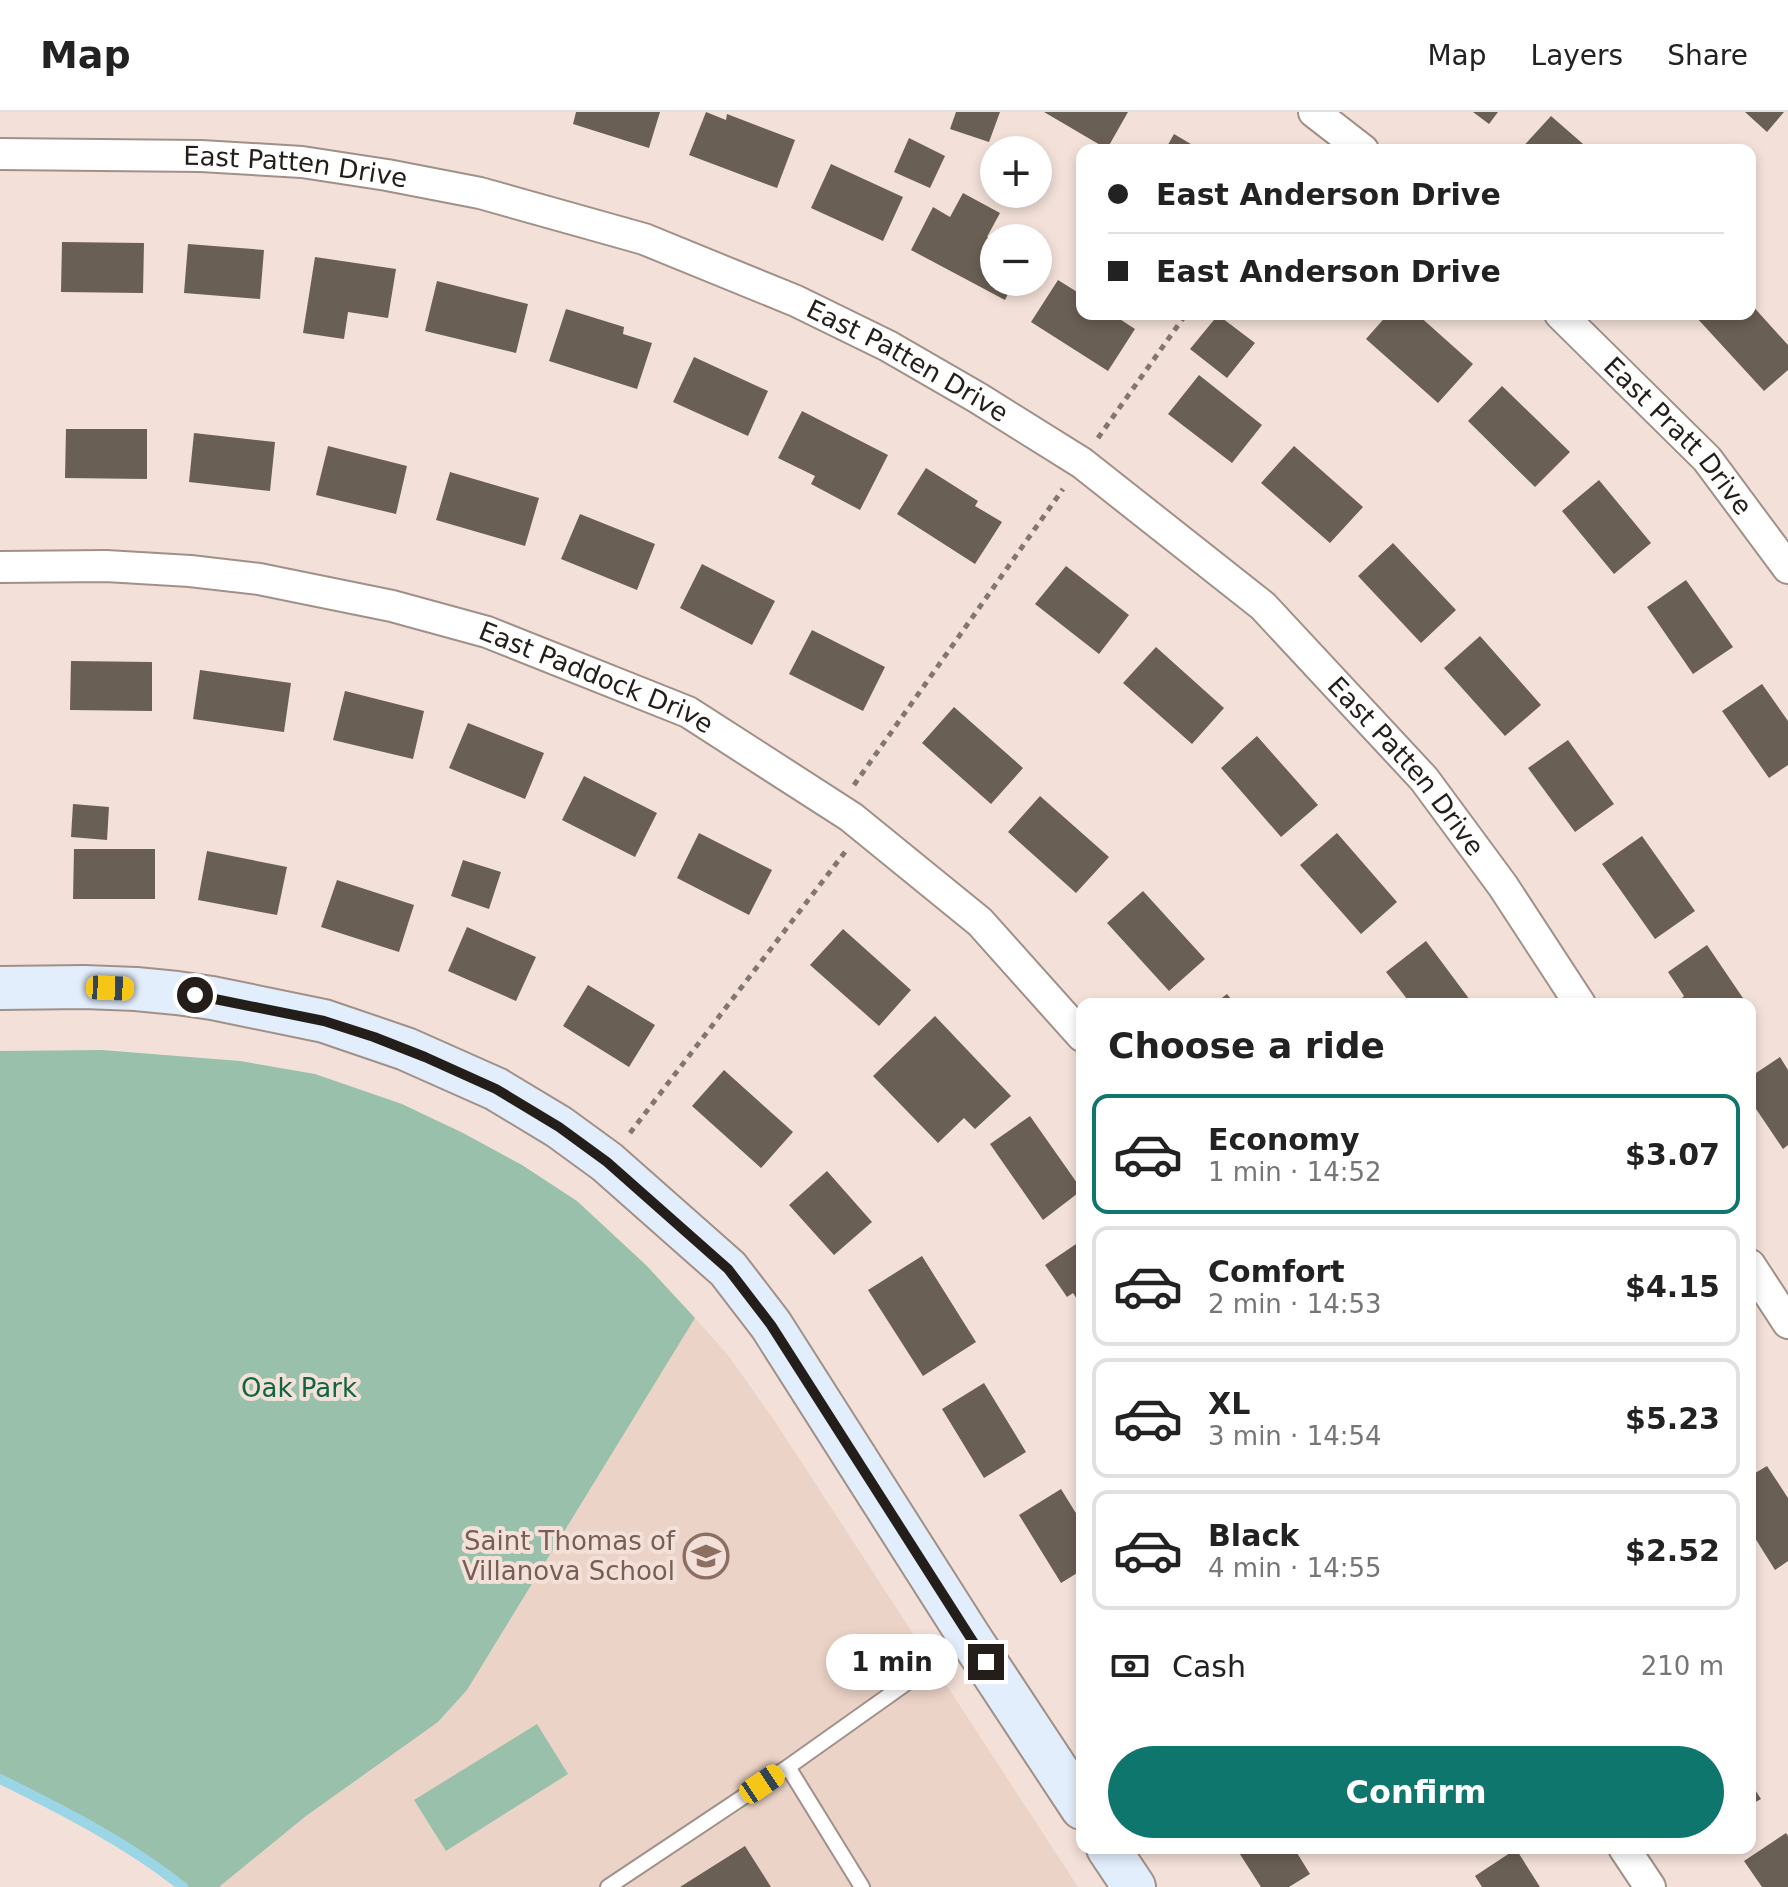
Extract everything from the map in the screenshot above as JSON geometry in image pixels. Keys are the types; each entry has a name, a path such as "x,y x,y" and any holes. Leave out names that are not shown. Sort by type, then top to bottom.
{"street":[{"path":"1314,112 1355,144"},
{"name":"East Patten Drive","path":"0,154 201,156 302,162 480,193 644,239 796,301 901,354 1082,463 1263,606 1424,779 1503,886 1576,998"},
{"name":"East Pratt Drive","path":"1566,320 1707,459 1788,568"},
{"name":"East Paddock Drive","path":"0,567 106,566 190,571 259,579 392,606 487,632 688,712 851,817 980,922 1076,1029"},
{"path":"0,988 84,987 163,991 324,1021 406,1049 496,1089 559,1127 607,1162 728,1269 771,1325 1076,1799"},
{"path":"1756,1274 1788,1323"},
{"path":"1112,1854 1134,1887"},
{"path":"1628,1854 1650,1887"}],"lane":[{"path":"608,1887 788,1767 970,1638"},
{"path":"788,1767 862,1887"}],"path":[{"path":"607,1162 847,849 850,791 1182,320"}],"shaded area":[{"name":"Saint Thomas of Villanova School","path":"695,1318 728,1355 776,1423 1078,1887 219,1887 306,1816 438,1722 467,1690"}],"green space":[{"name":"Oak Park","path":"102,1050 240,1061 315,1074 402,1104 522,1165 577,1201 646,1265 695,1318 467,1690 438,1722 306,1816 219,1887 183,1887 159,1868 59,1808 0,1779 0,1051"},
{"path":"537,1724 568,1774 446,1851 414,1800"}],"building":[{"path":"576,112 660,112 649,148 573,124"},
{"path":"706,112 726,120 727,114 795,140 777,188 689,155"},
{"path":"956,112 1000,112 991,136 980,136 980,139 950,129"},
{"path":"1044,112 1128,112 1110,144 1098,144"},
{"path":"1473,112 1498,112 1489,124"},
{"path":"1745,112 1784,112 1767,132"},
{"path":"1551,116 1583,144 1525,144"},
{"path":"1174,134 1191,144 1168,144"},
{"path":"909,138 945,156 930,188 894,172"},
{"path":"831,164 903,197 883,241 811,208"},
{"path":"963,193 980,202 980,208 991,208 1000,213 994,224 980,224 980,287 911,250 933,207 950,217"},
{"path":"62,242 144,243 143,293 61,292"},
{"path":"188,244 264,250 260,299 184,293"},
{"path":"315,257 396,269 388,318 348,312 344,339 303,333"},
{"path":"1058,280 1076,291 1076,320 1121,320 1135,329 1108,371 1031,322 1048,296 1052,296"},
{"path":"437,281 528,304 516,353 425,331"},
{"path":"566,309 624,327 623,334 652,343 637,389 549,361"},
{"path":"1756,310 1788,345 1788,370 1764,391 1699,320 1756,320"},
{"path":"1214,320 1225,320 1255,343 1227,378 1190,349"},
{"path":"1383,320 1424,320 1473,364 1438,403 1366,339"},
{"path":"694,357 768,391 748,436 673,402"},
{"path":"1199,375 1262,425 1232,463 1168,414"},
{"path":"1502,386 1570,452 1535,487 1468,421"},
{"path":"802,411 888,455 860,510 811,484 815,476 778,458"},
{"path":"66,429 147,429 147,479 65,478"},
{"path":"194,433 275,442 270,491 189,482"},
{"path":"328,446 407,466 396,514 316,495"},
{"path":"1294,446 1363,507 1330,543 1261,483"},
{"path":"926,468 978,501 975,506 1002,522 975,564 897,514"},
{"path":"450,472 539,498 525,546 436,520"},
{"path":"1599,480 1651,543 1614,574 1562,511"},
{"path":"580,514 655,544 637,590 561,559"},
{"path":"1393,543 1456,610 1421,643 1358,576"},
{"path":"702,564 775,601 752,645 680,608"},
{"path":"1066,566 1129,615 1099,654 1035,604"},
{"path":"1686,580 1733,647 1693,674 1647,607"},
{"path":"812,630 885,667 863,711 789,674"},
{"path":"1480,636 1541,705 1505,736 1444,668"},
{"path":"1156,647 1224,708 1192,744 1123,683"},
{"path":"71,661 152,662 152,711 70,710"},
{"path":"200,670 291,683 284,732 193,719"},
{"path":"1762,684 1788,721 1788,765 1769,778 1722,711"},
{"path":"345,691 424,711 413,759 333,740"},
{"path":"954,707 1023,768 991,804 922,743"},
{"path":"468,723 544,753 525,799 449,768"},
{"path":"1257,736 1318,805 1281,837 1221,768"},
{"path":"1568,740 1614,804 1575,832 1528,768"},
{"path":"584,776 657,813 635,857 562,820"},
{"path":"1040,796 1109,857 1076,893 1008,832"},
{"path":"73,804 109,807 107,840 71,837"},
{"path":"699,833 772,870 749,915 677,878"},
{"path":"1337,833 1397,902 1361,934 1300,865"},
{"path":"1642,836 1695,911 1655,939 1602,864"},
{"path":"74,849 155,849 155,899 73,899"},
{"path":"207,851 287,867 277,915 198,900"},
{"path":"463,860 501,872 489,909 451,896"},
{"path":"337,880 414,905 399,952 321,927"},
{"path":"1143,891 1205,959 1169,991 1107,923"},
{"path":"467,927 536,957 516,1001 448,971"},
{"path":"843,929 911,990 879,1026 810,965"},
{"path":"1426,941 1469,998 1406,998 1386,972"},
{"path":"1707,945 1743,998 1682,998 1684,996 1668,972"},
{"path":"588,985 655,1025 629,1067 563,1026"},
{"path":"935,1016 1011,1096 975,1129 964,1118 938,1143 873,1076"},
{"path":"1780,1057 1788,1070 1788,1145 1783,1149 1756,1109 1756,1073"},
{"path":"724,1070 793,1132 761,1168 692,1106"},
{"path":"1030,1116 1076,1181 1076,1195 1043,1220 990,1144"},
{"path":"827,1171 872,1222 834,1255 789,1205"},
{"path":"1076,1244 1076,1298 1073,1293 1067,1297 1045,1265"},
{"path":"922,1256 976,1342 923,1376 868,1290"},
{"path":"984,1383 1026,1452 984,1478 942,1409"},
{"path":"1767,1466 1788,1498 1788,1561 1775,1570 1756,1540 1756,1472"},
{"path":"1061,1489 1076,1513 1076,1574 1061,1583 1019,1515"},
{"path":"1786,1833 1788,1887 1762,1887 1744,1861"},
{"path":"745,1846 771,1887 680,1887"},
{"path":"1240,1854 1298,1854 1310,1874 1289,1887 1261,1887"},
{"path":"1508,1854 1519,1854 1540,1887 1482,1887 1475,1876"}],"waterway":[{"path":"0,1779 118,1842 183,1887"}],"place":[{"name":"Saint Thomas of Villanova School","path":"706,1556"}],"route":[{"path":"195,995 324,1021 445,1065 496,1089 559,1127 607,1162 728,1269 771,1325 986,1662"}]}
